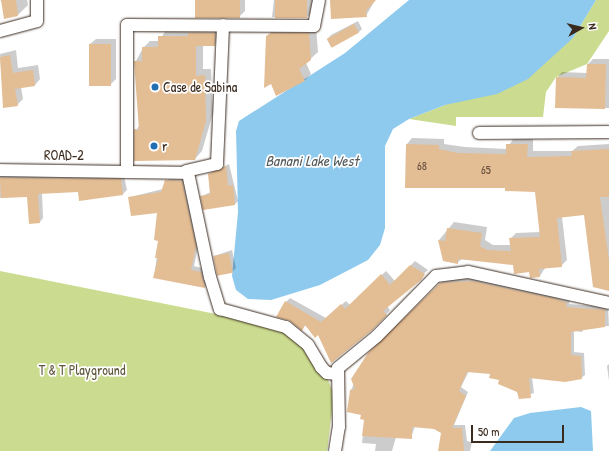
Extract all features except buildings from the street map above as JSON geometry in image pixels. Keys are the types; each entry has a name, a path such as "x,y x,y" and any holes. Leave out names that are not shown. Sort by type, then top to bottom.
{"street":[{"path":"0,31 37,21 37,0"},
{"path":"128,171 127,25 314,26 319,0"},
{"name":"ROAD-2","path":"0,170 186,172 217,164 223,25"},
{"path":"479,133 609,132"},
{"path":"186,172 190,176 210,277 220,309 265,318 286,327 308,345 321,368 327,373 337,374"},
{"path":"335,451 340,397 337,374 352,353 377,336 424,284 450,271 468,272 609,303"}],"green space":[{"path":"596,0 609,0 609,31 587,64 556,77 546,92 543,117 456,117 456,126 409,119 445,105 573,38"},
{"name":"T & T Playground","path":"0,271 281,327 323,367 334,395 327,451 0,451"}],"water":[{"name":"Banani Lake West","path":"409,0 596,0 573,38 528,79 497,94 445,105 409,119 393,129 385,146 385,228 380,245 368,260 320,285 271,300 248,299 236,290 232,276 238,212 236,131 239,121 345,53"},
{"path":"581,407 591,411 593,451 490,451 514,418 530,413"}],"place":[{"name":"Case de Sabina","path":"155,87"},
{"name":"r","path":"154,146"}]}
